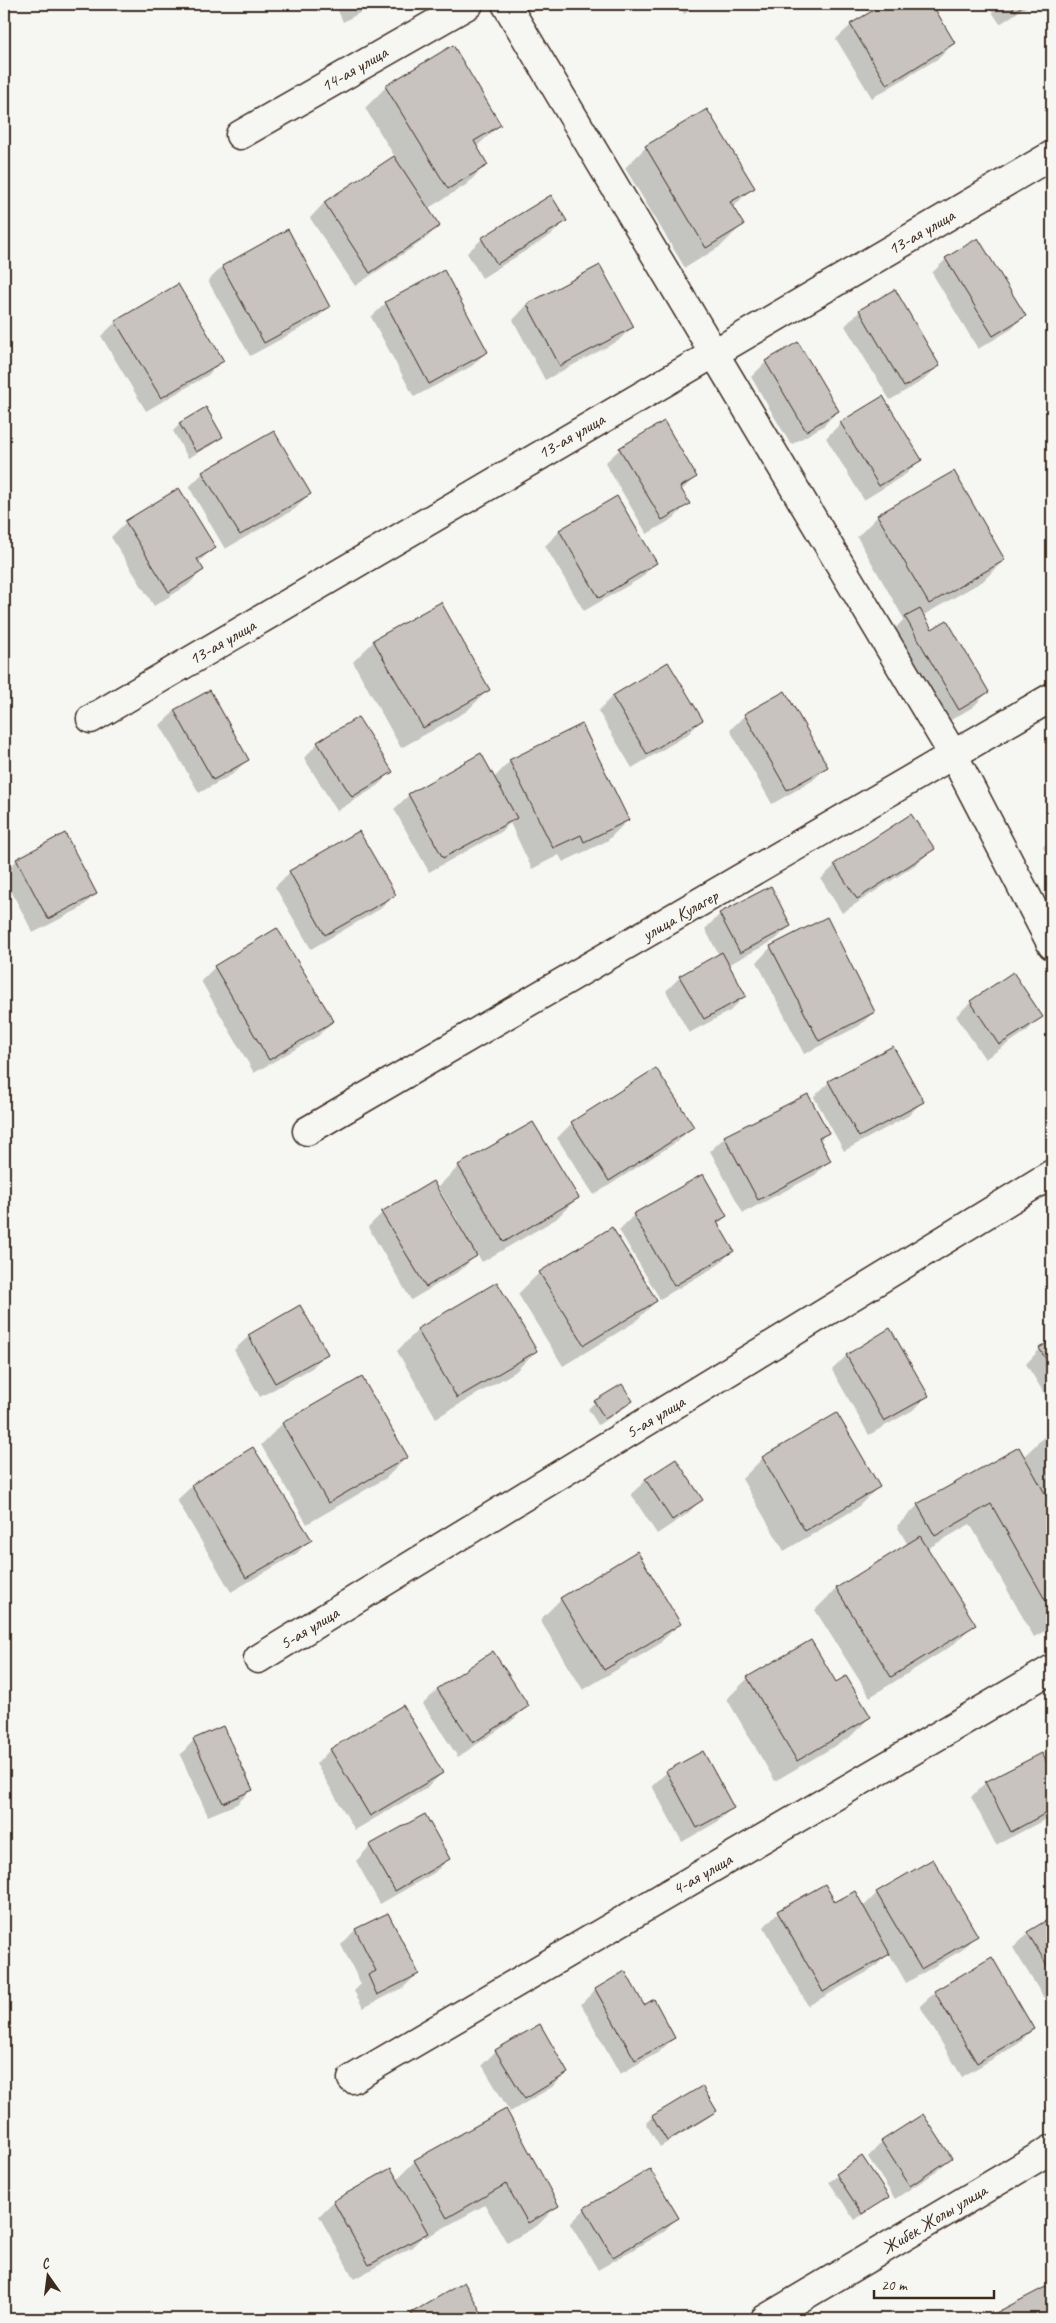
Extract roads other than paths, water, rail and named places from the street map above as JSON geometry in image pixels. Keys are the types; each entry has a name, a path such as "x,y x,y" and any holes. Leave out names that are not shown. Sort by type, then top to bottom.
{"street":[{"name":"14-ая улица","path":"240,134 469,4"},
{"path":"506,4 954,756 1052,944"},
{"name":"13-ая улица","path":"91,719 1052,155"},
{"name":"улица Кулагер","path":"307,1131 1052,698"},
{"name":"5-ая улица","path":"258,1659 1052,1174"},
{"name":"4-ая улица","path":"352,2079 1052,1669"},
{"name":"Жибек Жолы улица","path":"765,2319 1052,2149"}]}
